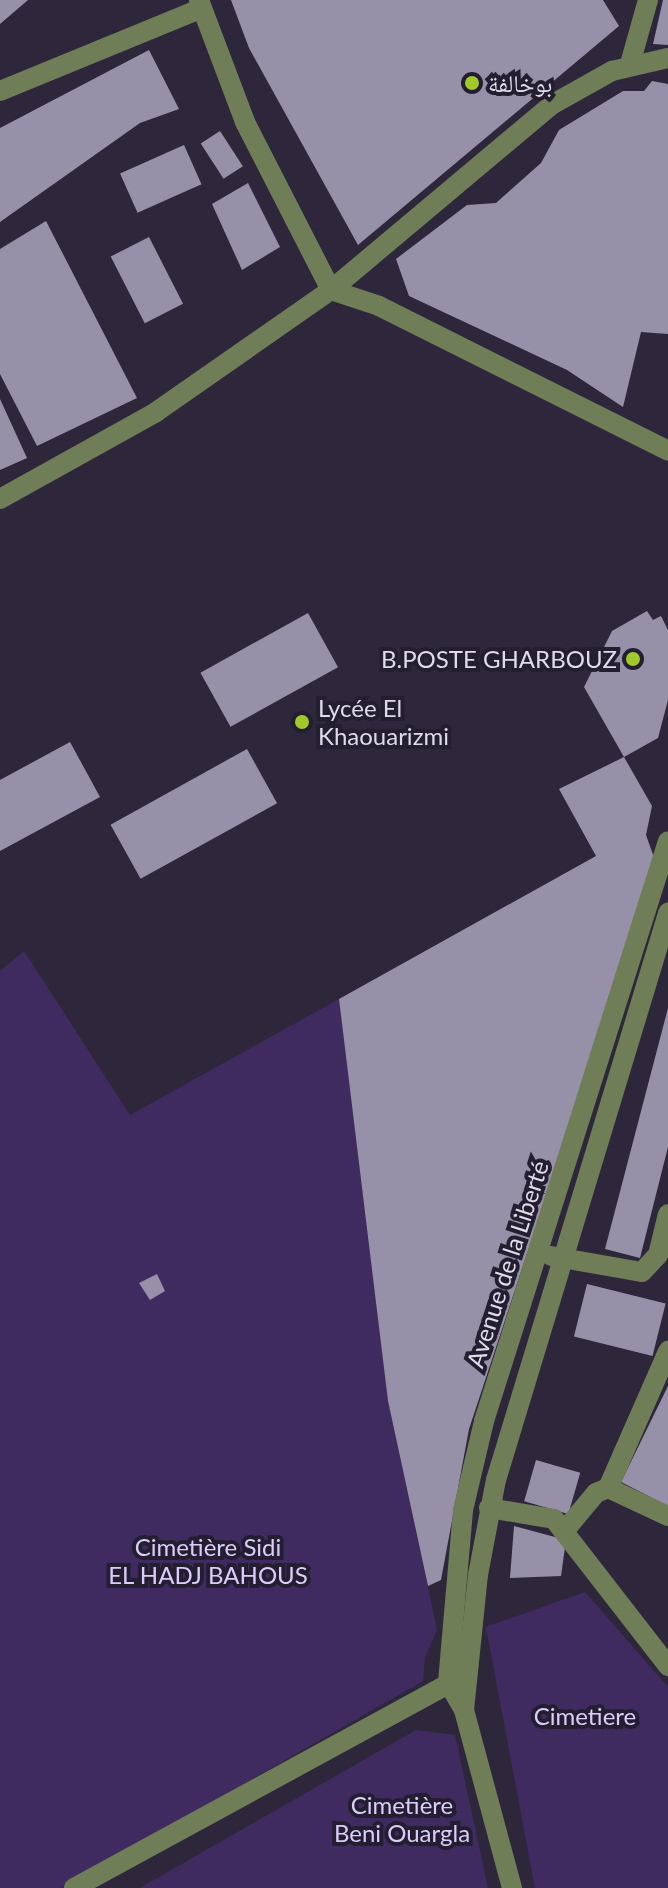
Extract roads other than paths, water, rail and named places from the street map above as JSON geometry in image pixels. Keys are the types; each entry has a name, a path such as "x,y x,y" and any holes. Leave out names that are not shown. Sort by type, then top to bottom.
{"street":[{"path":"630,64 648,0"},
{"path":"0,91 200,4 245,122 331,290 379,306 668,451"},
{"path":"0,499 156,412 331,290 529,122 589,81 630,64 668,58"},
{"name":"Avenue de la Liberté","path":"512,1888 464,1710 450,1619 468,1480 668,841"},
{"name":"Avenue de la Liberté","path":"458,1679 489,1508 561,1260 663,947 668,913"},
{"path":"539,1252 561,1260 642,1272 658,1255 668,1214"},
{"path":"566,1529 596,1493 608,1488 668,1351"},
{"path":"608,1488 668,1516"},
{"path":"489,1508 546,1515 566,1529 668,1666"},
{"path":"74,1888 458,1679"}],"place":[{"name":"بوخالفة","path":"472,83"},
{"name":"B.POSTE GHARBOUZ","path":"633,659"},
{"name":"Lycée El Khaouarizmi","path":"302,722"}],"park label":[{"name":"Cimetière Sidi EL HADJ BAHOUS","path":"208,1561"},
{"name":"Cimetiere","path":"585,1716"},
{"name":"Cimetière Beni Ouargla","path":"402,1819"}]}
